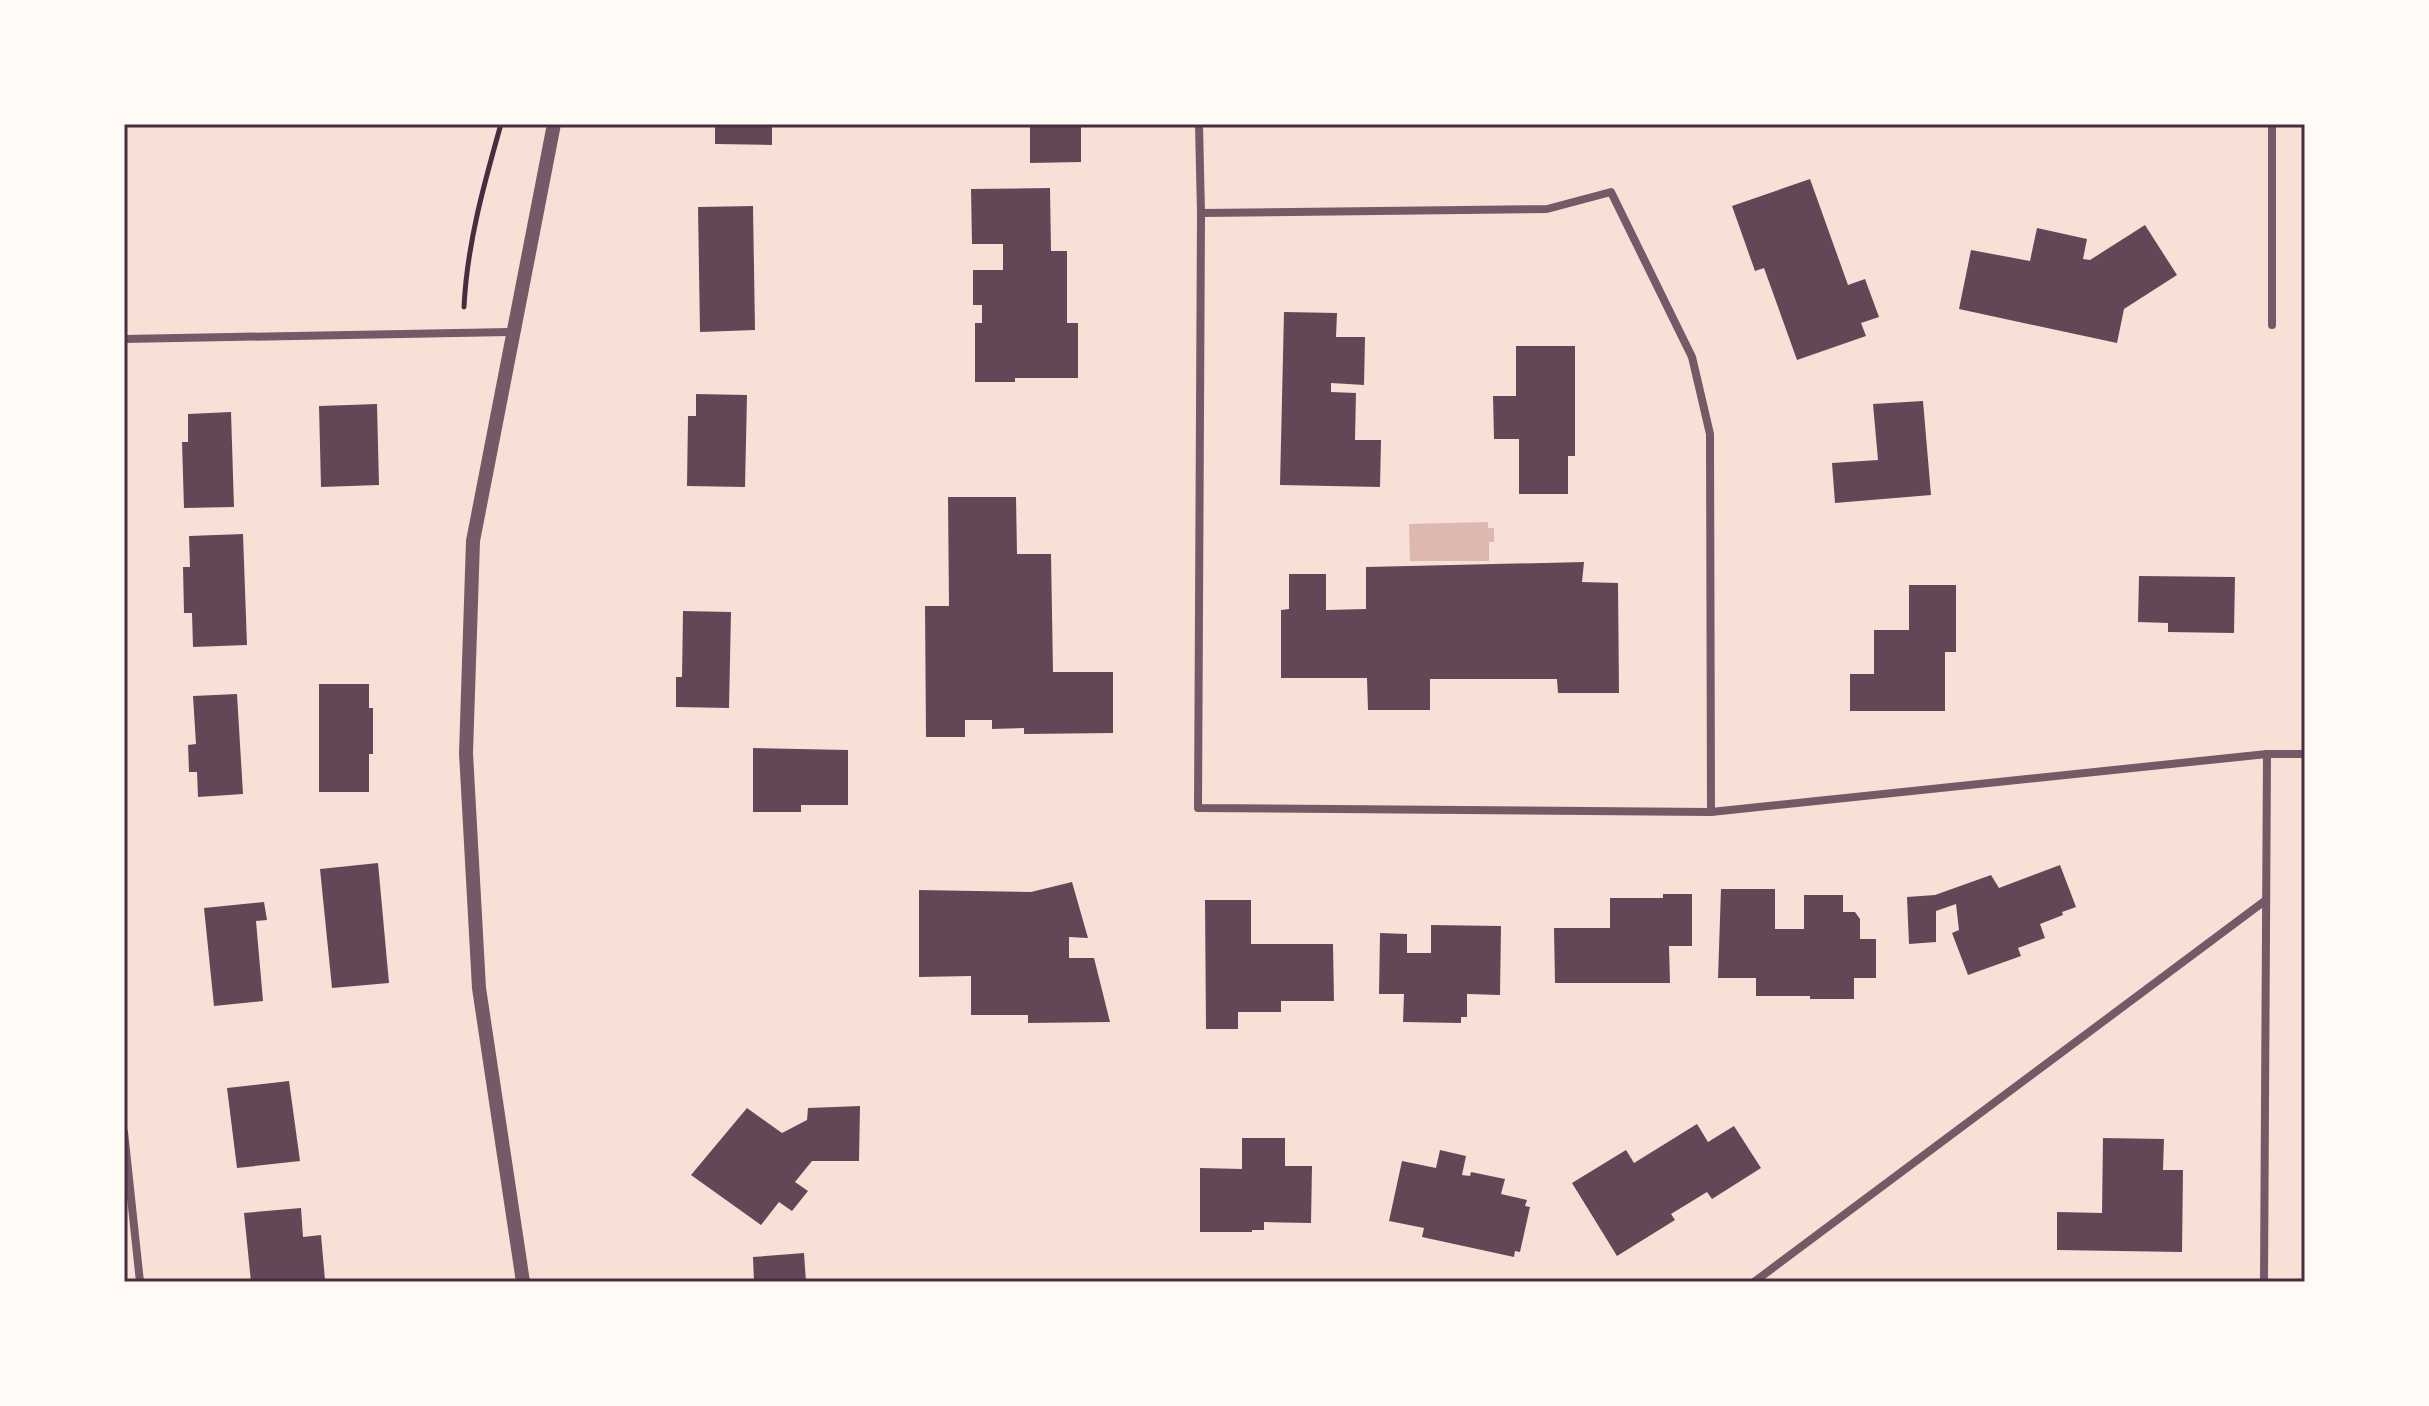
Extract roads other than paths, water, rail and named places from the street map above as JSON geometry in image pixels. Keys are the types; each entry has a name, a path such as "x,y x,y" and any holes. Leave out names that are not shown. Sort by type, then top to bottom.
{"street":[{"path":"523,1282 479,988 466,753 473,541 554,124"},
{"path":"1199,124 1198,808 1711,812 2267,754 2305,754"},
{"path":"2272,124 2272,325"},
{"path":"1201,213 1547,209 1611,192 1692,357 1710,434 1711,812"},
{"path":"124,339 512,332"},
{"path":"2264,1282 2267,754"},
{"path":"1754,1282 2266,900"},
{"path":"124,1132 140,1282"}]}
